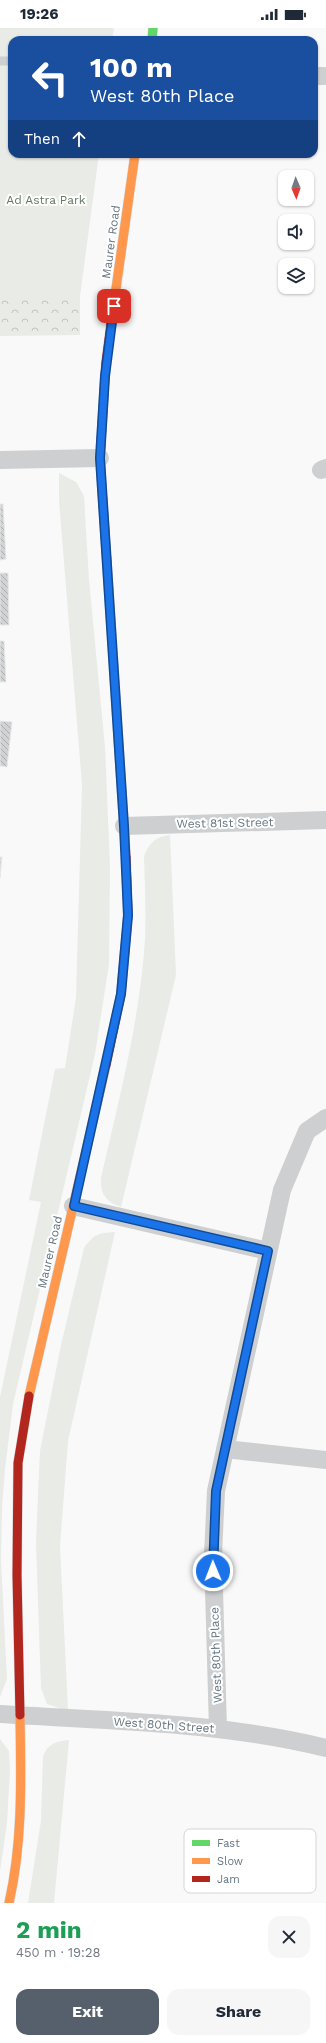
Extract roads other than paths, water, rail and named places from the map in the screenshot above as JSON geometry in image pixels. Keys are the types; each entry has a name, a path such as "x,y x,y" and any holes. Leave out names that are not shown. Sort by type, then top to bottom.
{"street":[{"name":"Maurer Road","path":"9,1903 15,1877 22,1804 17,1575 18,1464 30,1390 74,1206 121,994 128,915 124,826 100,458 106,362 134,158"},
{"path":"0,460 100,458"},
{"name":"West 81st Street","path":"124,826 326,820"},
{"name":"West 80th Place","path":"218,1729 213,1555 216,1491 282,1190 307,1131 326,1118"},
{"path":"74,1206 268,1251"},
{"path":"225,1449 326,1460"},
{"name":"West 80th Street","path":"0,1714 218,1729 294,1740 326,1748"}],"park label":[{"name":"Ad Astra Park","path":"46,200"}]}
